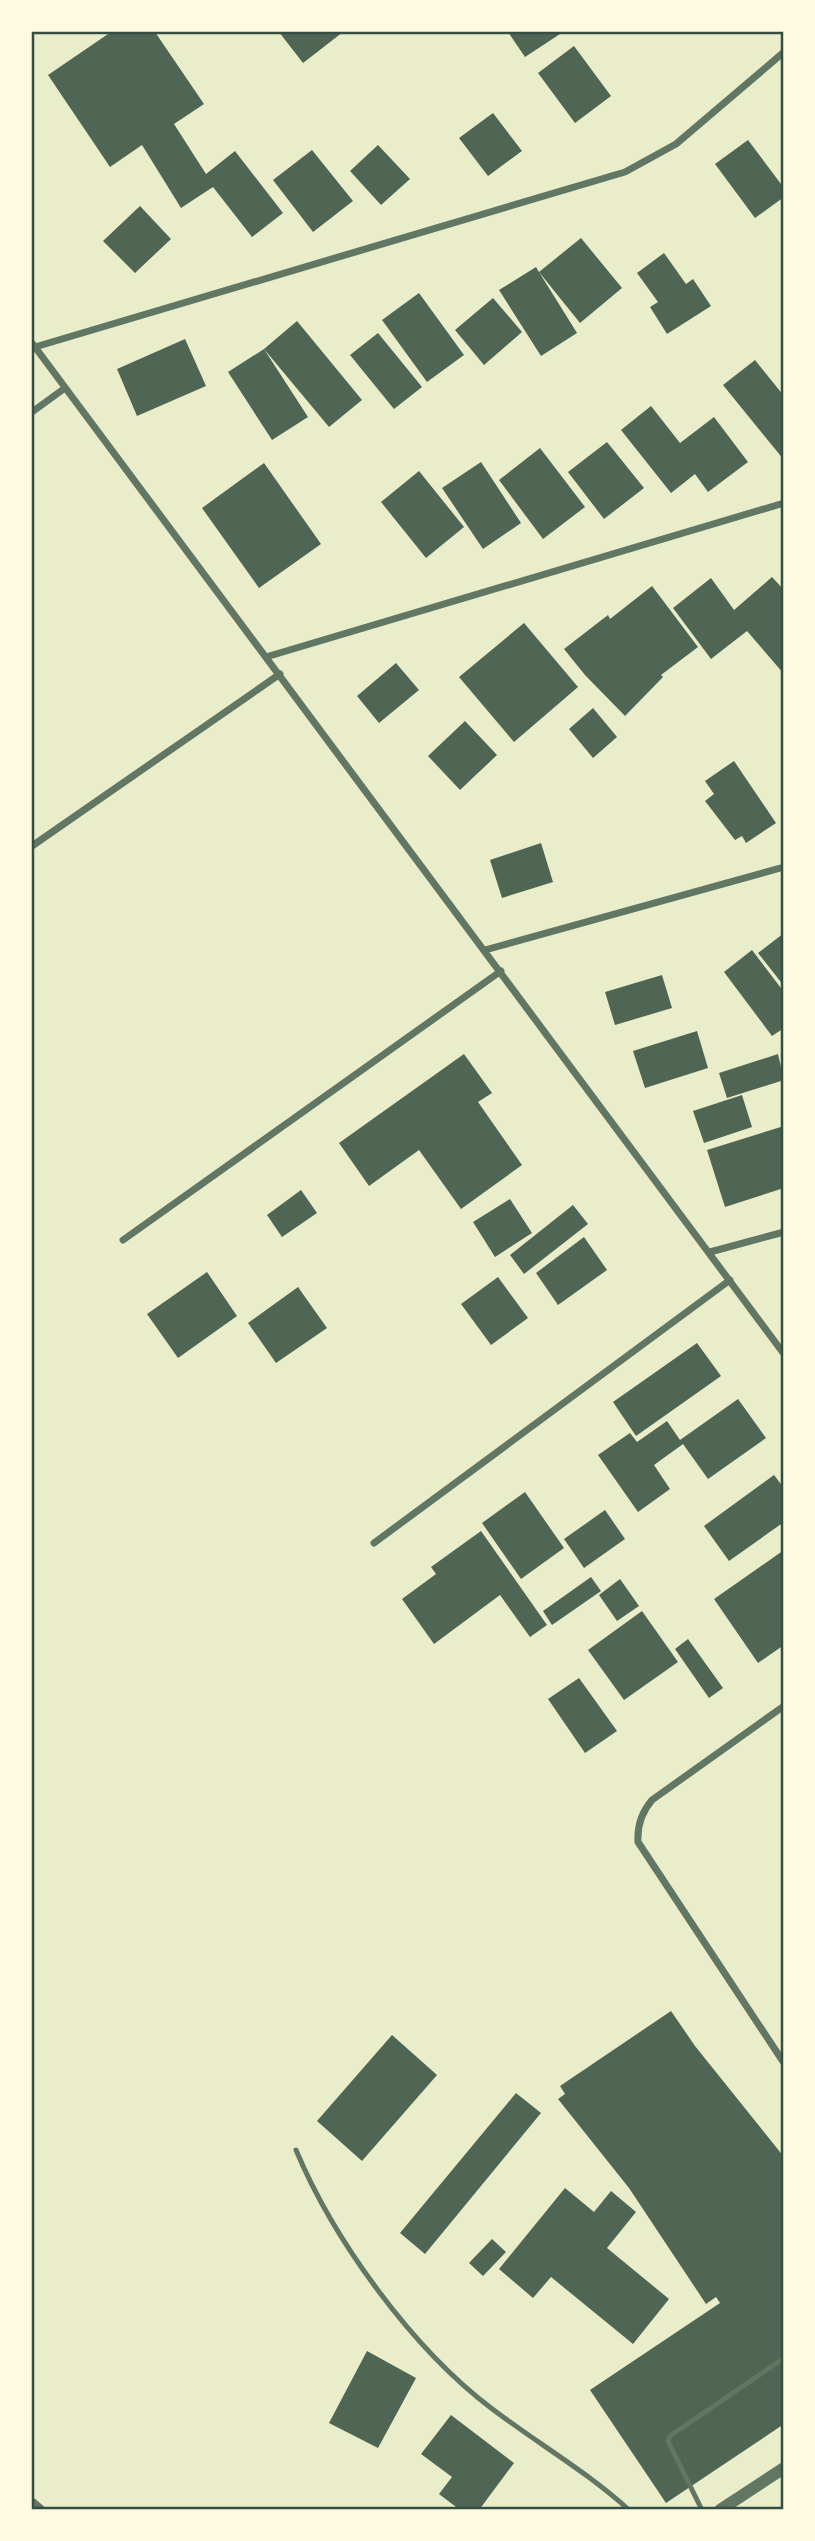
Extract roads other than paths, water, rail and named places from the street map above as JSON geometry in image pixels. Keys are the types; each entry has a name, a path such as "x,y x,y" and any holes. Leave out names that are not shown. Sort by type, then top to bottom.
{"street":[{"path":"783,52 676,144 625,172 33,345 710,1252 783,1354"},
{"path":"32,412 65,388"},
{"path":"266,657 783,503"},
{"path":"32,846 279,674"},
{"path":"485,950 783,867"},
{"path":"123,1240 500,971"},
{"path":"710,1252 783,1232"},
{"path":"374,1543 730,1280"},
{"path":"783,1706 652,1800 637,1832 638,1842 783,2063"},
{"path":"720,2510 783,2468"},
{"path":"32,2504 39,2510"}],"lane":[{"path":"296,2150 313,2191 332,2224 426,2350 490,2407 593,2477 629,2510"},
{"path":"702,2510 673,2451 670,2436 783,2358"}]}
